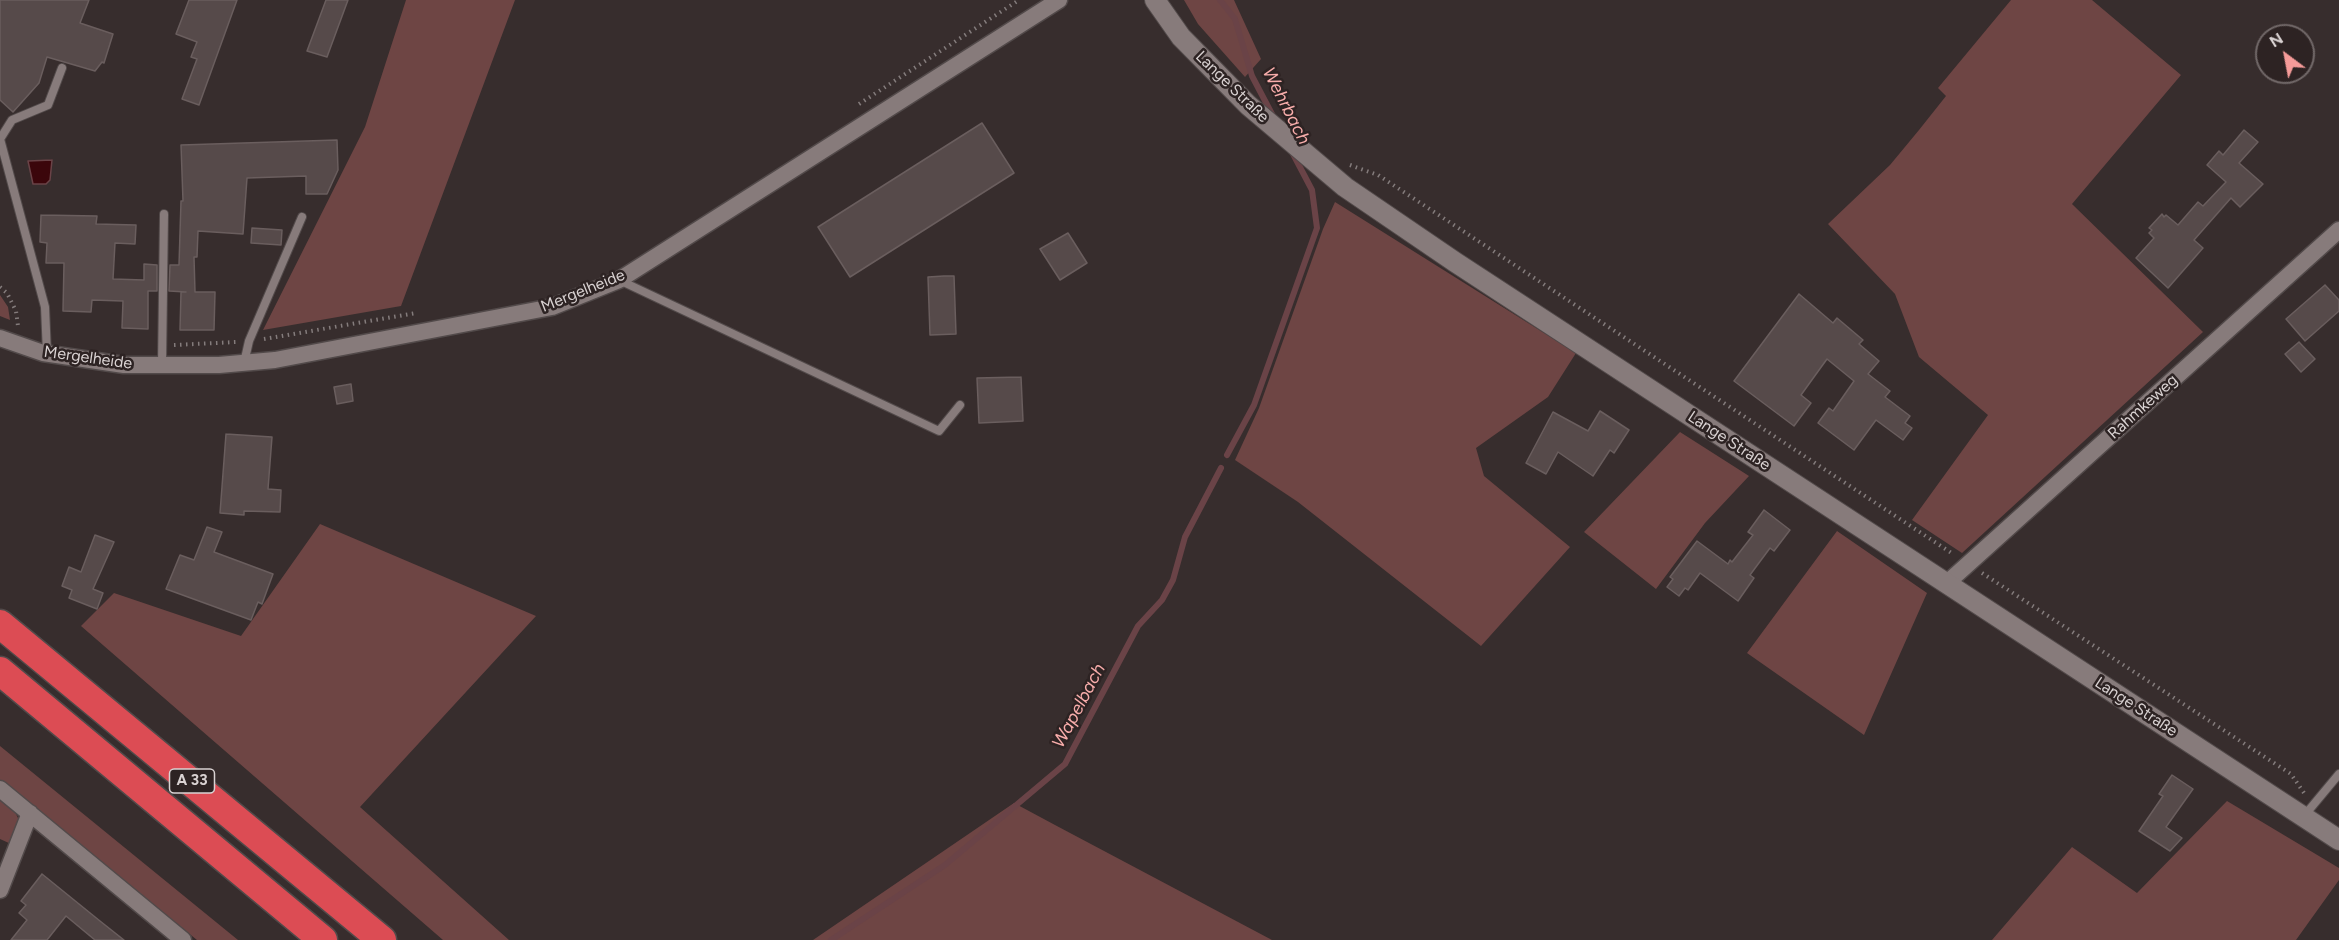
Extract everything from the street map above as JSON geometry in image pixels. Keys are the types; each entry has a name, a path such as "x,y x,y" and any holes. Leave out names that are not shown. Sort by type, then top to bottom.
{"highway":[{"name":"A 33","path":"0,624 382,940"},
{"name":"A 33","path":"0,671 324,940"}],"street":[{"name":"Mergelheide","path":"5,332 47,354 124,365 244,363 275,360 552,307 619,280 1059,0"},
{"name":"Lange Straße","path":"1155,0 1181,37 1248,105 1345,186 1455,262 1947,583 2308,811 2339,840"},
{"name":"Rahmkeweg","path":"1947,583 2339,230"},
{"path":"0,789 183,940"},
{"path":"0,890 30,813"}],"lane":[{"path":"47,354 45,307 0,139 12,120 48,105 63,68"},
{"path":"162,365 164,214"},
{"path":"244,363 249,341 302,217"},
{"path":"619,280 939,431 960,405"},
{"path":"2308,811 2339,774"}],"path":[{"path":"850,110 1019,0"},
{"path":"1339,162 1378,175 2291,774 2308,811"},
{"path":"0,286 7,293 16,311 18,330 5,332"},
{"path":"163,345 249,341 425,311"}],"shaded area":[{"path":"406,0 515,0 401,306 263,330 365,127"},
{"path":"1184,0 1234,0 1261,59 1245,77 1198,24"},
{"path":"2011,0 2092,0 2181,75 2072,204 2203,332 1962,553 1912,520 1988,415 1919,357 1895,294 1828,224 1890,165 1919,130 1946,96 1938,88"},
{"path":"52,160 50,180 46,184 33,184 28,161"},
{"path":"1335,202 1576,353 1548,397 1476,448 1484,476 1570,547 1481,646 1298,502 1235,460 1259,408 1323,229"},
{"path":"0,295 8,307 10,320 0,316"},
{"path":"1680,432 1749,476 1705,523 1656,589 1584,532"},
{"path":"320,524 536,616 360,807 509,940 443,940 81,626 114,593 241,636"},
{"path":"1837,531 1927,593 1864,735 1747,653"},
{"path":"0,746 238,940 197,940 0,781"},
{"path":"0,796 11,804 19,820 11,844 0,839"},
{"path":"2227,801 2339,868 2339,880 2296,940 1992,940 2072,847 2137,893"},
{"path":"1014,803 1055,825 1272,940 813,940"}],"building":[{"path":"0,0 89,0 80,23 113,34 104,63 102,62 95,71 47,57 39,83 13,112 0,100"},
{"path":"189,0 237,0 199,105 182,99 197,59 191,57 197,42 176,34"},
{"path":"326,0 348,0 327,57 307,51"},
{"path":"982,123 1014,173 850,277 818,227"},
{"path":"2244,130 2258,142 2239,163 2263,184 2240,207 2231,198 2194,240 2203,248 2168,288 2136,258 2154,238 2149,233 2152,230 2149,228 2162,214 2178,225 2198,202 2203,206 2226,182 2207,165 2219,151 2223,155"},
{"path":"337,140 338,170 327,194 306,194 306,176 247,178 243,234 198,231 197,257 194,257 195,292 215,292 214,330 180,330 181,292 186,292 169,291 170,265 179,265 181,201 183,201 181,145"},
{"path":"41,215 97,216 96,224 136,225 135,244 115,243 113,279 144,280 144,264 157,265 157,291 148,291 148,329 122,328 123,301 92,300 91,312 63,311 64,263 46,263 47,243 40,242"},
{"path":"252,228 282,230 281,245 251,243"},
{"path":"1068,233 1087,263 1060,280 1040,249"},
{"path":"954,276 956,334 930,335 928,277"},
{"path":"2325,285 2339,300 2339,311 2305,341 2286,319"},
{"path":"1799,294 1833,323 1837,318 1863,340 1859,344 1879,361 1868,374 1890,391 1885,397 1910,416 1905,423 1912,428 1903,440 1876,420 1854,450 1818,423 1829,408 1833,411 1854,381 1827,359 1801,395 1811,403 1794,426 1734,381"},
{"path":"2299,342 2315,359 2301,372 2285,354"},
{"path":"1021,377 1023,421 979,423 977,378"},
{"path":"351,384 353,401 337,404 334,387"},
{"path":"1600,411 1629,430 1614,453 1610,450 1593,476 1558,452 1546,474 1526,463 1553,412 1588,431"},
{"path":"226,434 272,437 268,489 281,490 280,512 244,511 244,515 220,513"},
{"path":"1764,510 1790,530 1774,551 1770,548 1750,575 1754,578 1738,601 1700,573 1688,590 1685,588 1679,596 1667,587 1673,579 1670,577 1697,541 1728,564 1730,560 1732,562 1753,535 1748,532"},
{"path":"207,527 222,532 214,552 273,574 262,604 258,602 251,620 166,589 180,555 194,560"},
{"path":"95,535 114,542 93,589 103,593 97,609 69,598 72,590 62,586 69,567 81,572"},
{"path":"2172,775 2193,789 2166,827 2182,838 2170,851 2139,831 2163,796 2159,794"},
{"path":"42,874 124,940 95,940 66,916 47,940 11,940 27,920 19,913 26,905 21,901"}],"waterway":[{"name":"Wehrbach","path":"1220,0 1235,19 1252,76 1273,116"},
{"name":"Wapelbach","path":"1227,455 1254,405 1317,228 1312,190 1292,152"},
{"name":"Wapelbach","path":"831,940 945,865 1065,764 1138,626 1162,600 1173,580 1185,537 1221,468"}]}
